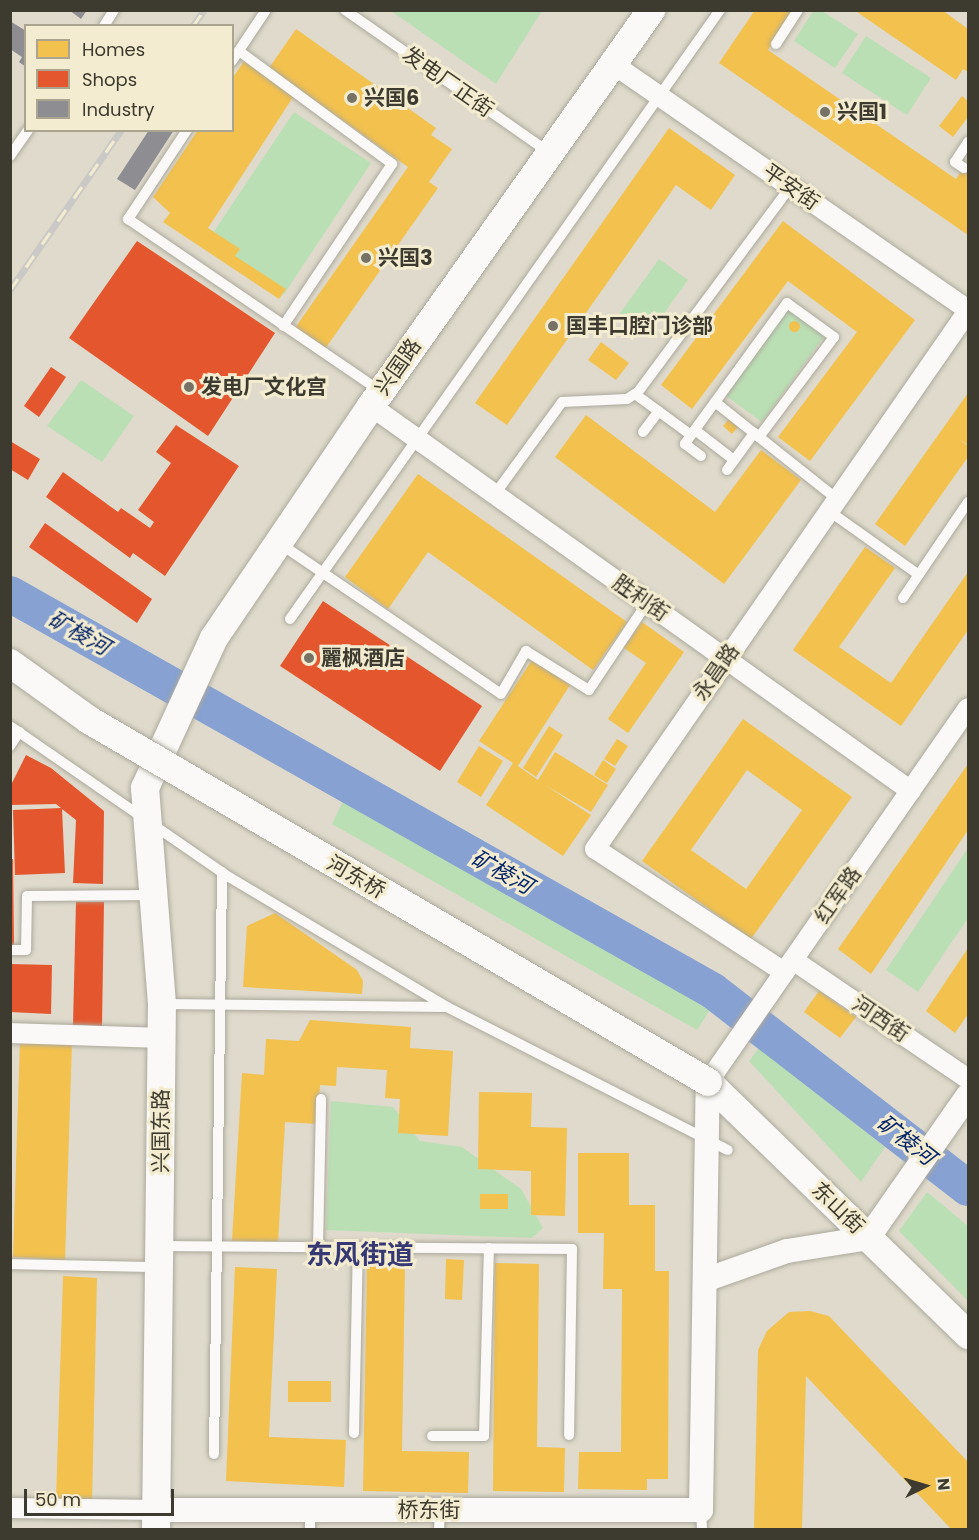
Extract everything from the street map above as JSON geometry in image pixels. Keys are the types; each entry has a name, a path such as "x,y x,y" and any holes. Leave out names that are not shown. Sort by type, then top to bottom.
{"main road":[{"name":"兴国路","path":"168,738 214,638 376,399 651,10"},
{"name":"河东桥","path":"10,663 88,720 713,1074"},
{"name":"兴国东路","path":"156,1520 162,1004 145,788 168,738"},
{"name":"东山街","path":"713,1074 868,1238 969,1335"}],"street":[{"name":"平安街","path":"613,64 969,311"},
{"name":"永昌路","path":"790,964 595,849 969,311"},
{"name":"胜利街","path":"376,399 418,440 911,790"},
{"name":"红军路","path":"713,1074 969,708"},
{"name":"河西街","path":"790,964 969,1079"},
{"path":"10,1033 162,1038"},
{"path":"702,1520 705,1280 717,1144 713,1074"},
{"path":"705,1280 787,1251 868,1238 969,1095"},
{"path":"10,1508 156,1520"},
{"name":"桥东街","path":"156,1520 702,1520"}],"lane":[{"path":"105,24 114,10"},
{"path":"234,58 266,10"},
{"name":"发电厂正街","path":"345,10 550,153"},
{"path":"290,619 720,10"},
{"path":"776,44 798,10"},
{"path":"239,51 392,164 283,326"},
{"path":"10,156 27,132"},
{"path":"186,132 128,219 283,326 376,399"},
{"path":"964,168 955,162 969,142"},
{"path":"495,494 562,402 627,399 635,394 790,187"},
{"path":"701,456 684,444 787,303 834,337 727,470"},
{"path":"635,394 734,460"},
{"path":"715,402 757,435 833,505 919,575"},
{"path":"643,432 659,411"},
{"path":"903,598 969,502"},
{"path":"278,543 501,694 526,651 589,690 647,603"},
{"path":"10,746 15,729 222,872 447,1007 717,1144"},
{"path":"214,1454 222,872"},
{"path":"10,950 26,950 27,896 155,895"},
{"path":"162,1004 447,1007"},
{"path":"318,1248 321,1100"},
{"path":"10,1264 160,1257 217,1247 572,1249 569,1435"},
{"path":"354,1433 358,1248"},
{"path":"432,1436 484,1436 489,1248"}],"green space":[{"path":"542,10 496,84 391,11"},
{"path":"813,11 822,11 858,34 835,68 794,41"},
{"path":"866,36 931,78 907,115 842,73"},
{"path":"294,112 371,163 284,294 207,242"},
{"path":"659,259 688,280 647,337 618,316"},
{"path":"788,310 824,336 762,422 726,396"},
{"path":"81,380 134,416 102,462 47,426"},
{"path":"343,801 711,1008 697,1030 332,824"},
{"path":"968,848 968,918 918,992 886,970"},
{"path":"759,1048 885,1147 861,1182 749,1061"},
{"path":"331,1101 393,1107 420,1141 462,1147 521,1189 543,1228 532,1238 326,1230"},
{"path":"927,1192 968,1226 968,1301 899,1231"}],"building: Homes":[{"name":"兴国1","path":"755,10 795,10 768,50 956,179 968,161 968,235 719,63"},
{"path":"854,10 942,10 968,29 968,72 963,69 956,80"},
{"path":"296,29 436,128 431,135 452,149 429,182 438,188 325,349 295,328 408,167 269,68"},
{"path":"244,61 295,94 208,228 240,249 235,256 286,289 279,299 163,222 170,213 153,197 197,132 234,132 234,76"},
{"path":"962,96 968,101 968,117 953,137 939,126"},
{"path":"669,128 735,175 711,210 676,185 507,425 475,403"},
{"path":"783,221 915,320 810,461 778,437 857,332 788,281 692,409 661,385"},
{"path":"794,320 800,326 794,332 788,326"},
{"path":"601,342 629,363 616,380 588,360"},
{"path":"968,393 968,445 958,438 968,446 968,457 905,546 875,524"},
{"path":"586,415 715,512 761,450 801,480 724,584 555,457"},
{"path":"730,418 739,426 732,434 723,426"},
{"path":"418,474 627,622 593,670 428,552 388,609 345,577"},
{"path":"865,547 895,568 839,647 891,683 968,572 968,630 901,726 793,650"},
{"path":"642,622 684,652 628,733 608,719 646,663 624,648"},
{"path":"532,660 570,685 518,766 538,780 555,752 608,785 591,812 545,785 591,815 563,856 486,805 513,763 479,741"},
{"path":"743,719 852,797 751,939 642,861","holes":["747,770 802,810 746,889 691,850"]},
{"path":"549,726 563,735 536,777 523,768"},
{"path":"617,739 628,746 615,766 604,759"},
{"path":"479,746 503,761 481,797 457,782"},
{"path":"603,760 616,769 607,783 594,775"},
{"path":"968,764 968,830 871,974 838,949"},
{"path":"275,913 357,970 363,981 362,994 243,987 247,926"},
{"path":"968,948 968,1014 955,1033 926,1011"},
{"path":"819,991 856,1017 840,1038 804,1012"},
{"path":"310,1020 411,1027 410,1048 453,1051 448,1136 398,1133 400,1099 385,1098 387,1070 337,1067 336,1086 320,1085 317,1124 285,1122 278,1243 232,1241 242,1073 264,1075 266,1039 299,1041"},
{"path":"20,1041 72,1042 65,1260 13,1257"},
{"path":"479,1092 532,1093 531,1127 567,1128 565,1216 531,1215 531,1171 478,1169"},
{"path":"578,1153 629,1153 629,1205 655,1205 655,1271 669,1271 668,1479 647,1479 647,1490 578,1489 579,1452 621,1452 622,1289 603,1289 604,1233 578,1233"},
{"path":"480,1194 508,1194 508,1209 480,1209"},
{"path":"446,1259 464,1260 462,1300 445,1299"},
{"path":"367,1263 405,1264 402,1451 469,1452 468,1493 363,1491"},
{"path":"495,1263 539,1264 537,1447 565,1448 564,1492 493,1491"},
{"path":"235,1267 277,1269 269,1437 346,1440 344,1487 226,1481"},
{"path":"63,1276 97,1278 92,1502 56,1501"},
{"path":"810,1311 829,1316 968,1462 968,1530 952,1530 806,1376 802,1530 754,1530 758,1350 767,1331 789,1312"},
{"path":"288,1381 331,1381 331,1402 288,1402"}],"building: Shops":[{"name":"发电厂文化宫","path":"137,241 275,333 208,436 69,338"},
{"path":"51,367 66,377 39,417 24,406"},
{"path":"176,425 239,466 165,576 133,553 130,558 46,497 63,472 118,512 121,508 150,528 154,522 138,510 171,463 156,452"},
{"path":"10,441 40,459 28,480 10,469"},
{"path":"45,523 152,599 137,623 29,547"},
{"path":"323,601 482,706 440,771 280,666"},
{"path":"26,755 51,768 104,811 103,884 73,883 76,820 62,809 65,873 15,875 13,810 61,808 56,804 10,805 10,787"},
{"path":"10,859 13,859 14,945 10,945"},
{"path":"76,902 104,902 102,1026 73,1025"},
{"path":"10,964 52,965 51,1014 10,1012"}],"building: Industry":[{"path":"69,10 87,10 81,19"},
{"path":"10,21 24,30 24,66 19,62 22,57 10,49"},
{"path":"148,132 173,132 135,190 117,179"}],"waterway":[{"name":"矿棱河","path":"10,594 713,991 968,1188"}],"railway":[{"path":"194,24 204,10"},
{"path":"10,290 120,132"}],"place":[{"name":"兴国6","path":"352,98"},
{"name":"兴国1","path":"825,112"},
{"name":"兴国3","path":"366,258"},
{"name":"国丰口腔门诊部","path":"553,326"},
{"name":"发电厂文化宫","path":"189,387"},
{"name":"麗枫酒店","path":"309,658"}],"district":[{"name":"东风街道","path":"360,1255"}]}
